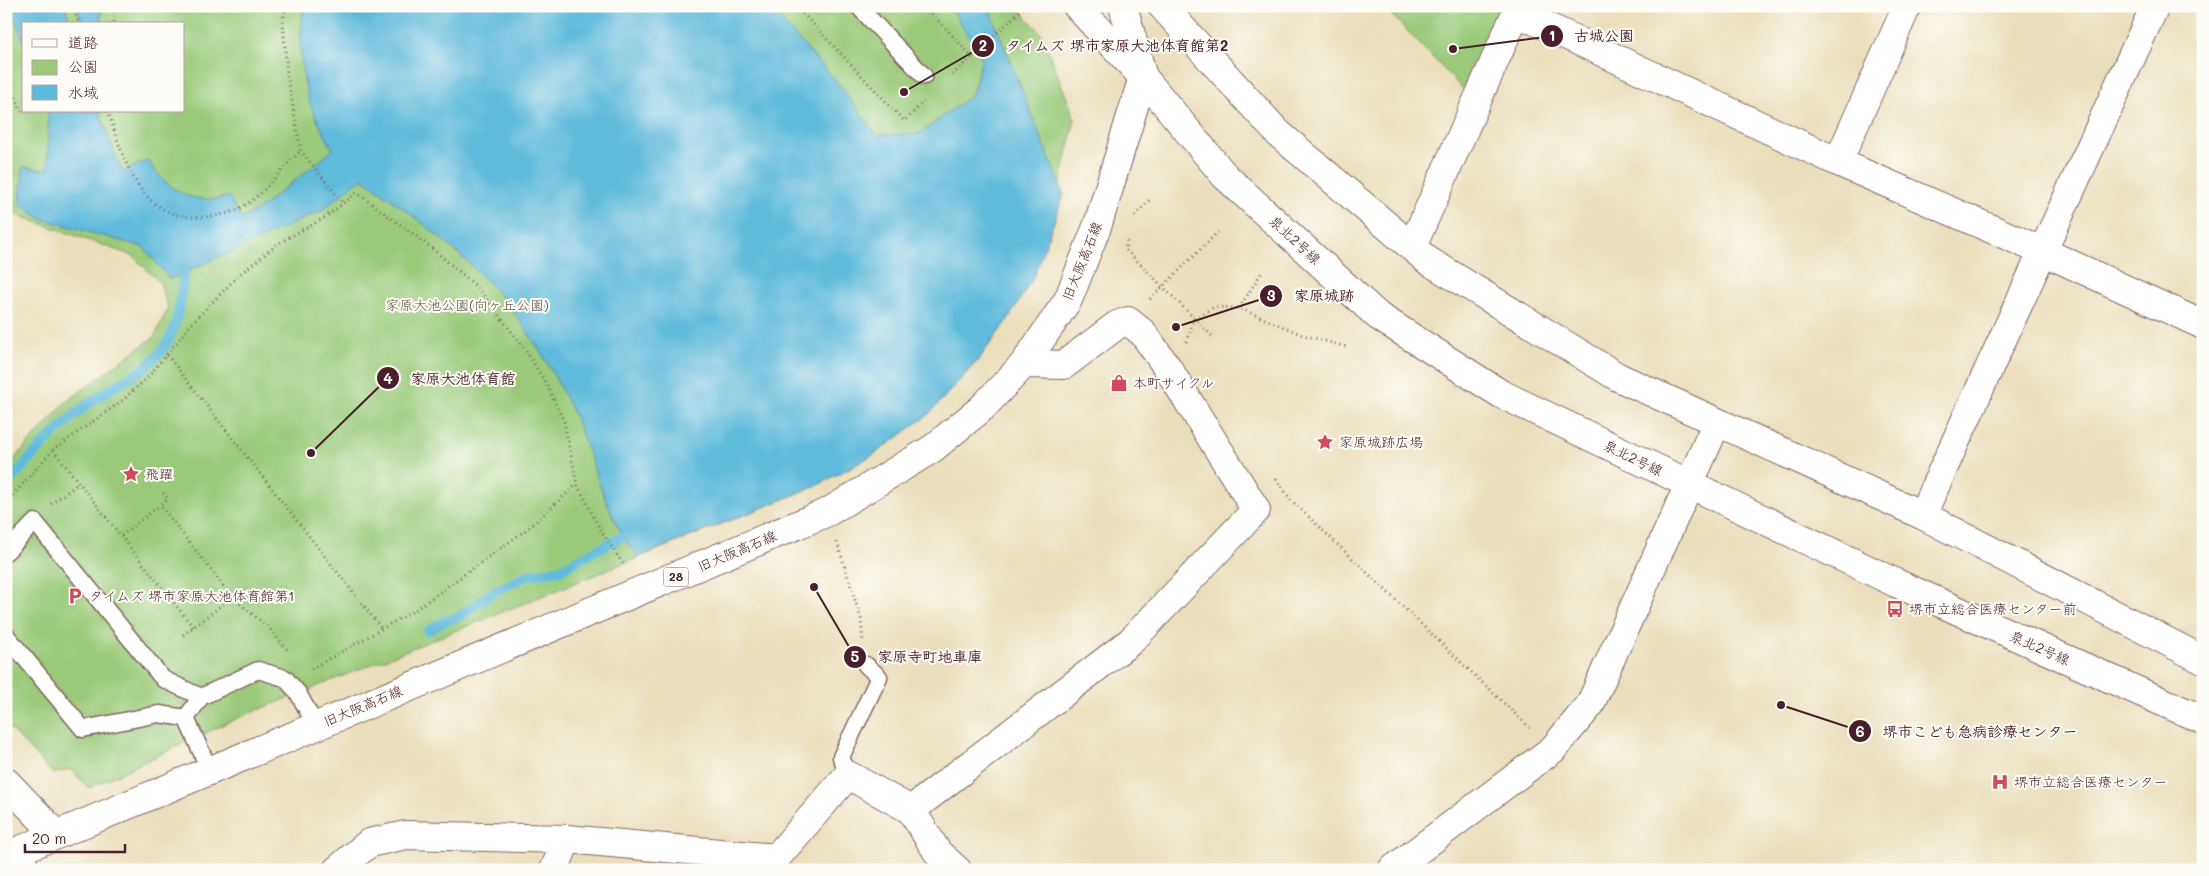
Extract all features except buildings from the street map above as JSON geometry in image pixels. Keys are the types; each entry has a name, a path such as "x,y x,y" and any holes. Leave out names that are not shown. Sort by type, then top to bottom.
{"street":[{"name":"泉北2号線","path":"1077,6 1143,77 1225,176 1378,316 1501,394 1896,583 2203,720"},
{"path":"1123,6 1143,77"},
{"path":"1162,6 1278,133 1428,260 1618,377 1922,515 2203,660"},
{"path":"1838,162 1907,6"},
{"path":"1922,515 2155,6"},
{"path":"1412,247 1518,9 1838,162 2042,251 2203,325"},
{"name":"旧大阪高石線","path":"16,859 56,834 828,512 932,449 982,408 1024,364 1068,300 1098,224 1143,77"},
{"path":"911,810 1131,641 1256,510 1166,366 1143,333 1128,321 1117,325 1064,365 1024,364"},
{"path":"1392,870 1552,749 1590,704 1717,422"},
{"path":"337,870 369,843 406,835 567,839 774,864 848,775 911,810 938,853 957,870"},
{"path":"6,782 56,834"},
{"path":"554,870 567,839"}],"lane":[{"path":"858,6 924,76"},
{"path":"6,552 35,522 163,679 201,697"},
{"path":"6,635 83,730 159,714 186,718"},
{"path":"848,775 841,757 879,677 866,665"},
{"path":"186,718 201,697 258,670 285,678 298,693 316,726"},
{"path":"186,718 210,770"}],"path":[{"path":"72,6 77,22"},
{"path":"114,6 114,22"},
{"path":"285,6 283,21 287,74 302,151 343,203"},
{"path":"972,57 1025,6"},
{"path":"6,74 22,110"},
{"path":"108,112 133,180 151,200 179,216 215,216 235,211 256,197 284,164 302,151"},
{"path":"6,503 53,450 123,400 167,355 194,321 240,274 279,243 324,218 357,192 428,245 476,286 522,345 546,383 564,422 577,484 601,531 622,561"},
{"path":"1133,223 1135,214 1151,198"},
{"path":"1130,232 1125,249 1212,336"},
{"path":"1128,321 1218,232"},
{"path":"1239,308 1262,272"},
{"path":"1184,348 1194,319 1214,306 1239,308 1303,335 1347,347"},
{"path":"167,355 382,629"},
{"path":"53,450 192,627"},
{"path":"1274,476 1291,500 1552,749"},
{"path":"35,522 47,507 79,483"},
{"path":"306,672 415,610 530,527 577,484"},
{"path":"121,536 168,499 163,493"},
{"path":"160,505 232,597 269,628 294,657"},
{"path":"828,512 860,619 866,665"},
{"path":"183,635 232,597"}],"green space":[{"name":"家原大池公園(向ヶ丘公園)","path":"6,6 1016,6 1041,33 1075,119 1058,194 1007,321 978,360 928,415 873,455 814,487 233,720 89,788 70,769 53,774 6,724 6,468 66,402 154,337 168,309 160,283 133,256 6,211 6,153 14,130 6,108"},
{"path":"1383,6 1502,6 1465,91"}],"water":[{"path":"10,6 65,6 70,22 22,22 22,37"},
{"path":"77,6 101,6 101,22 82,22"},
{"path":"304,6 768,6 838,83 877,135 919,134 972,95 982,58 950,6 988,6 1064,195 1033,278 1007,321 978,360 928,415 873,455 814,487 638,557 616,523 607,504 579,428 562,391 542,355 519,320 494,288 452,248 362,178 321,211 170,279 143,247 42,219 20,204 23,167 48,170 48,112 99,112 122,172 148,160 163,180 182,193 204,199 229,196 241,219 260,208 333,150 309,101 303,74 302,19"}],"waterway":[{"path":"6,485 45,443 77,413 145,367 164,348 176,322 184,274"},
{"path":"428,631 442,622 458,617 495,591 528,575 559,570 623,536"}],"place":[{"name":"古城公園","path":"1453,49"},
{"name":"タイムズ 堺市家原大池体育館第2","path":"904,92"},
{"name":"家原城跡","path":"1176,327"},
{"name":"本町サイクル","path":"1119,383"},
{"name":"家原城跡広場","path":"1325,442"},
{"name":"家原大池体育館","path":"311,453"},
{"name":"飛躍","path":"131,474"},
{"name":"家原寺町地車庫","path":"814,587"},
{"name":"タイムズ 堺市家原大池体育館第1","path":"75,596"},
{"name":"堺市立総合医療センター前","path":"1895,609"},
{"name":"堺市こども急病診療センター","path":"1781,705"},
{"name":"堺市立総合医療センター","path":"2000,782"}]}
